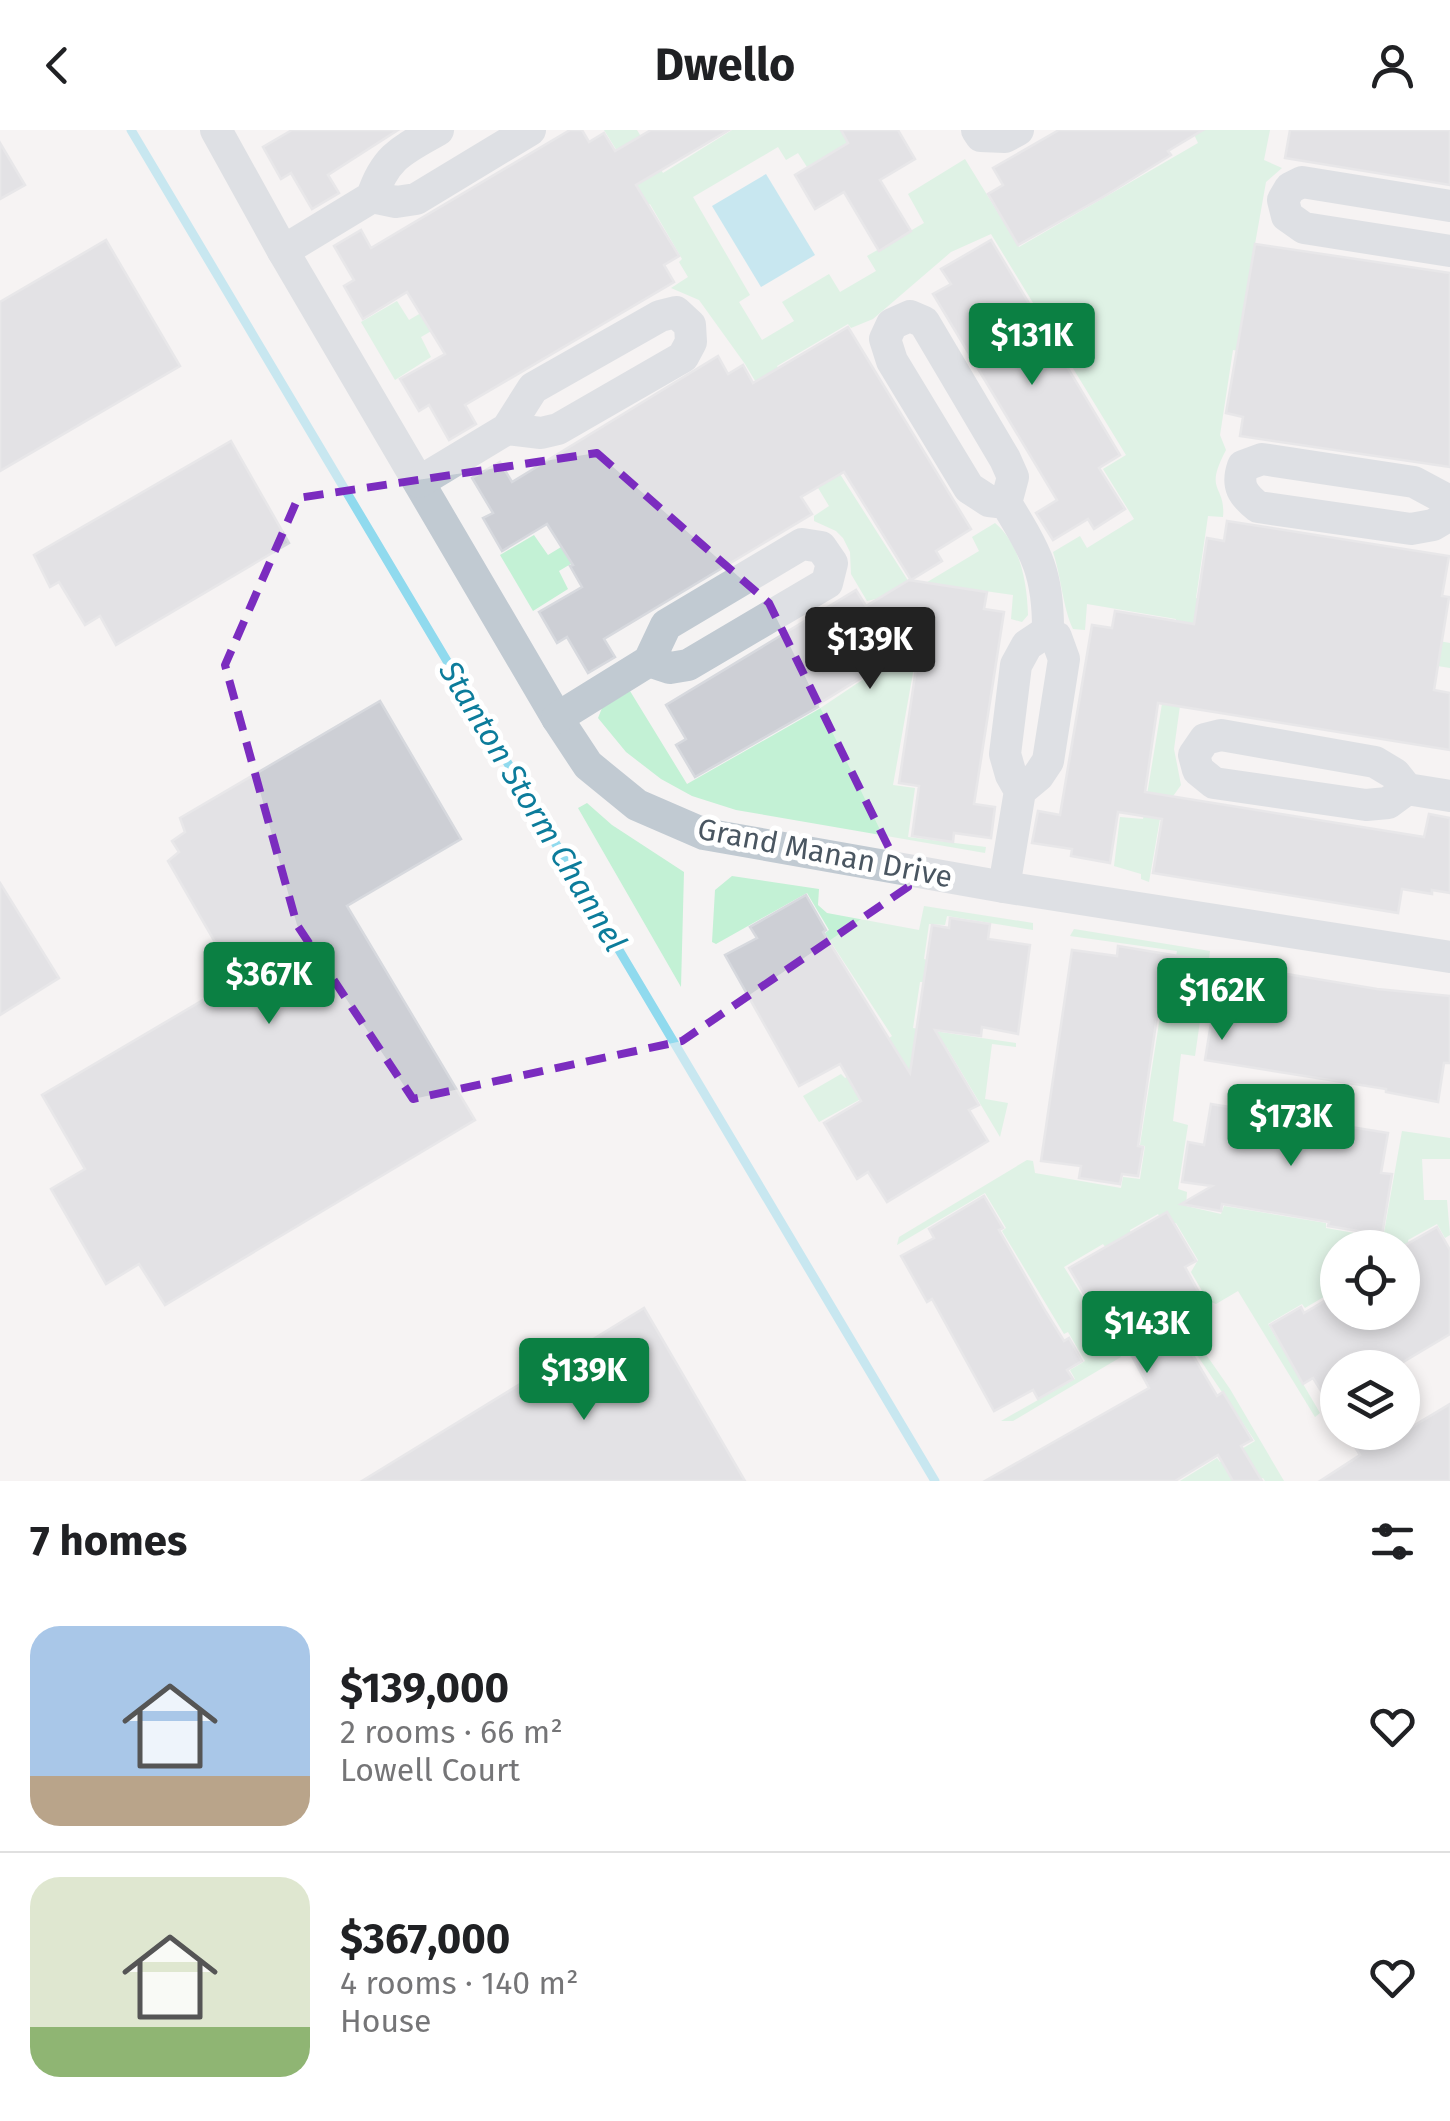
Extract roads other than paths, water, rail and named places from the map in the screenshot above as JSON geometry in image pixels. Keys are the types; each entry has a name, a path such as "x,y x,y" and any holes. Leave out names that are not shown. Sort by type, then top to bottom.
{"street":[{"name":"Grand Manan Drive","path":"216,130 558,718 588,766 637,805 704,834 1004,887 1450,956"},
{"path":"283,251 372,197 380,171 397,153 438,130"},
{"path":"372,197 396,202 416,199 530,130"},
{"path":"977,130 982,136 1006,137 1018,130"},
{"path":"1450,206 1302,182 1290,188 1283,200 1287,216 1304,228 1450,251"},
{"path":"419,482 507,429 533,388 660,316 676,312 690,325 691,342 683,357 558,429 541,433 507,429"},
{"path":"1006,503 990,501 969,488 892,361 885,339 892,324 910,316 924,322 1005,459 1013,477 1006,503 1044,574 1049,598 1048,635"},
{"path":"1262,459 1414,482 1442,497 1450,512 1433,525 1410,529 1258,507 1243,495 1238,478 1242,466 1262,459"},
{"path":"558,718 649,661 666,624 802,544 821,547 832,563 827,583 688,664 670,668 649,661"},
{"path":"1004,887 1020,791 1048,761 1064,659 1056,637 1048,635 1028,645 1016,665 1005,754 1010,775 1020,791"},
{"path":"1407,789 1388,804 1366,806 1214,782 1198,770 1194,755 1205,739 1221,735 1375,762 1395,774 1407,789 1450,796"}],"water":[{"path":"766,174 815,255 761,287 712,206"}],"waterway":[{"name":"Stanton Storm Channel","path":"131,130 935,1481"}]}
